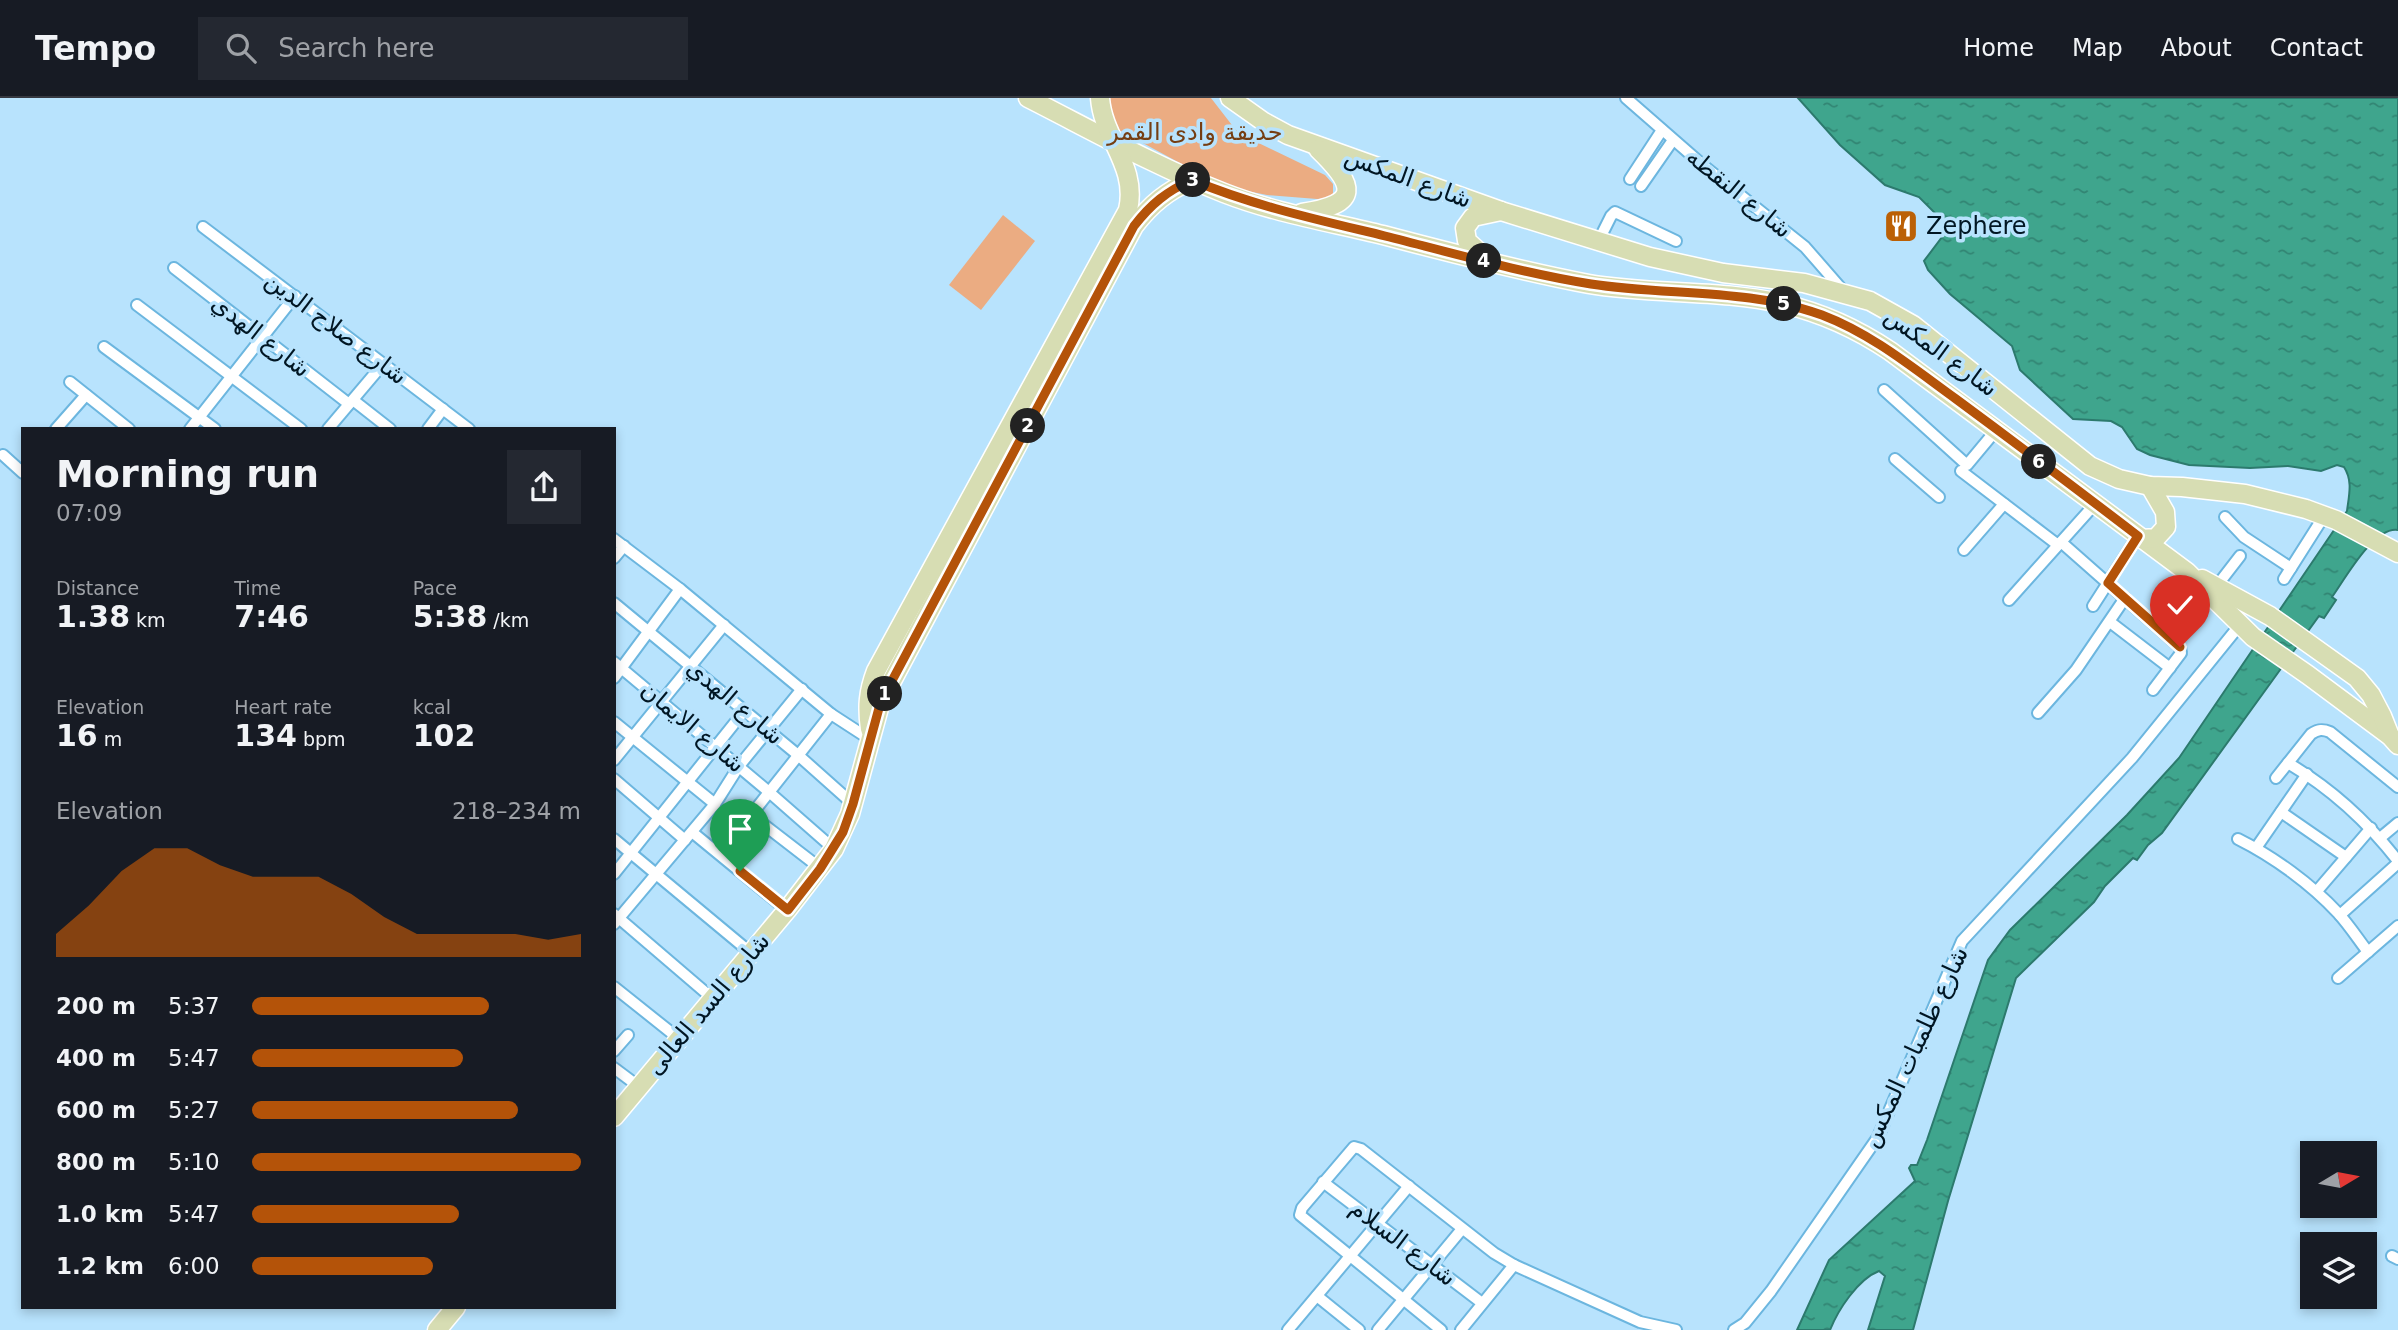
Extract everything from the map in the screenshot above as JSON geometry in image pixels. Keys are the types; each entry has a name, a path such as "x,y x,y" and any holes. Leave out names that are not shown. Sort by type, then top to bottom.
{"main road":[{"name":"شارع المكس","path":"1028,98 1192,180 1226,194 1295,214 1491,263 1590,284 1764,300 1839,322 1874,340 2187,572 2246,631 2394,741"},
{"path":"872,740 867,708 876,671 1128,210 1130,183 1101,112 1100,98"},
{"name":"شارع المكس","path":"1230,98 1264,122 1313,144 1501,211 1598,242 1686,267 1804,283 1846,293 1881,306 1913,325 2090,466 2119,479 2150,486 2245,494 2276,501 2330,518 2398,553"},
{"path":"1295,214 1336,205 1343,198 1346,188 1345,178 1313,144"},
{"name":"شارع السد العالى","path":"616,1114 788,910 834,849 853,804 879,708 892,680 1134,226 1150,206 1169,190 1192,180"},
{"path":"1491,263 1466,241 1465,228 1473,218 1501,211"},
{"path":"2140,537 2156,538 2166,527 2165,512 2150,486"},
{"name":"شارع المكس","path":"2187,572 2270,617 2357,678 2371,695 2394,741"},
{"path":"437,1330 454,1309"}],"street":[{"name":"شارع النقطه","path":"1626,98 1662,131 1805,247 1846,293"},
{"path":"1630,179 1662,131"},
{"path":"1641,186 1673,140"},
{"path":"1598,242 1615,212 1676,241"},
{"name":"شارع صلاح الدين","path":"203,227 466,427"},
{"name":"شارع الهدي","path":"174,268 387,427"},
{"path":"192,427 295,296"},
{"path":"137,305 298,427"},
{"path":"104,347 212,427"},
{"path":"330,427 383,363"},
{"path":"70,382 127,427"},
{"path":"1884,390 2004,504 2108,583 2179,644 2181,653 2153,690"},
{"path":"59,427 86,395"},
{"path":"430,427 443,409"},
{"path":"1964,468 1997,429"},
{"path":"3,455 21,468"},
{"path":"1895,459 1939,497"},
{"path":"1964,550 2004,504"},
{"path":"2009,600 2095,504"},
{"path":"2225,517 2244,537 2291,568"},
{"path":"2284,579 2330,518"},
{"path":"2093,606 2140,537"},
{"path":"619,543 680,589 831,713 872,740"},
{"path":"2216,587 2240,556"},
{"path":"618,665 649,631 680,589"},
{"path":"2038,713 2076,670 2124,598"},
{"name":"شارع الهدي","path":"616,605 745,710 853,804"},
{"path":"2109,622 2170,668"},
{"path":"616,758 724,625"},
{"name":"شارع طلمبات المكس","path":"1734,1330 1745,1323 1771,1291 1878,1137 1962,941 2246,631"},
{"name":"شارع الايمان","path":"618,665 834,849"},
{"path":"712,998 616,919 715,804 739,766 802,689"},
{"path":"616,872 745,710"},
{"path":"733,810 743,817 751,815 831,713"},
{"path":"616,724 715,804"},
{"path":"2276,778 2311,734 2324,729 2398,787"},
{"path":"2288,763 2340,799 2371,828 2398,862 2340,915"},
{"path":"2256,848 2307,774"},
{"path":"616,781 659,818 689,836 788,910"},
{"path":"2281,813 2346,857"},
{"path":"751,815 820,869"},
{"path":"2380,838 2398,823"},
{"path":"2317,891 2371,828"},
{"path":"2238,839 2256,848 2317,891 2340,915 2368,952"},
{"path":"616,841 751,953"},
{"path":"2338,978 2398,926"},
{"path":"616,992 678,1038"},
{"path":"616,1049 628,1035"},
{"path":"616,1070 638,1086"},
{"path":"1441,1330 1302,1217 1300,1210 1351,1149 1361,1149 1462,1229 1514,1265 1638,1326 1676,1330"},
{"name":"شارع السلام","path":"1323,1182 1482,1303"},
{"path":"1288,1330 1409,1186"},
{"path":"1378,1330 1462,1229"},
{"path":"1461,1330 1514,1265"},
{"path":"1317,1296 1359,1330"}],"green space":[{"name":"حديقة وادى القمر","path":"1105,98 1211,98 1242,135 1325,175 1333,184 1333,194 1329,198 1317,199 1267,195 1237,189 1202,175 1117,129 1113,125"},
{"path":"1003,215 1035,241 981,310 949,285"}],"water":[{"path":"1798,98 2398,98 2398,530 2379,536 2361,555 2332,597 2336,600 2324,618 2319,616 2162,833 2148,845 2137,860 2133,858 2105,886 2094,902 2016,978 1948,1201 1913,1330 1868,1330 1885,1276 1879,1271 1864,1281 1850,1296 1830,1330 1797,1330 1829,1260 1915,1181 1909,1168 1911,1165 1917,1165 1927,1140 1988,960 2010,930 2127,815 2179,758 2347,511 2349,483 2344,467 2337,465 2321,471 2288,466 2250,468 2189,465 2137,449 2122,427 2111,421 2073,419 2020,370 2012,346 1950,294 1928,270 1924,261 1945,233 1947,225 1919,197 1885,185 1840,145"}],"place":[{"name":"Zephere","path":"1901,226"}],"route":[{"path":"740,871 788,910 834,849 850,814 879,708 886,692 1134,226 1150,206 1169,190 1192,180 1226,194 1295,214 1491,263 1590,284 1764,300 1839,322 1890,351 2138,536 2108,583 2180,647"}]}
